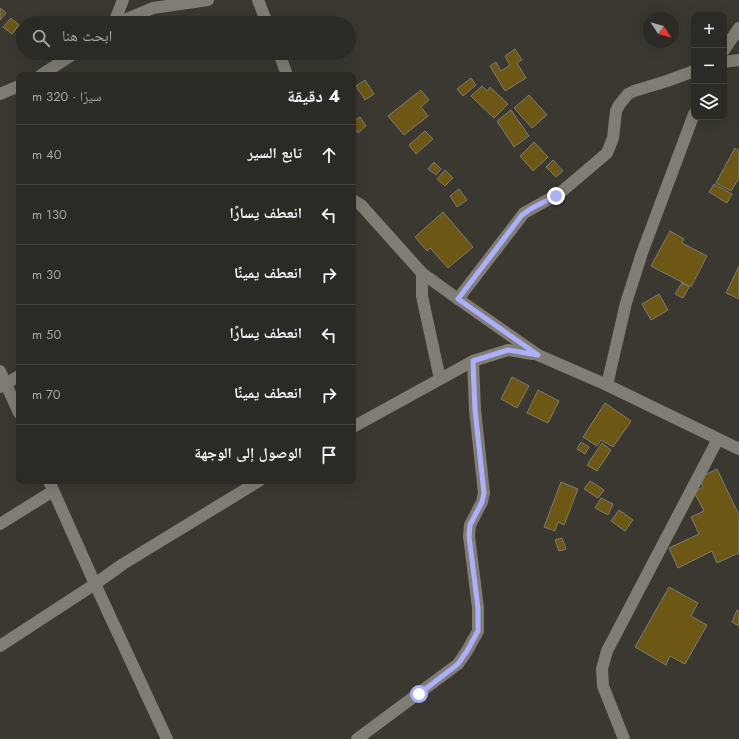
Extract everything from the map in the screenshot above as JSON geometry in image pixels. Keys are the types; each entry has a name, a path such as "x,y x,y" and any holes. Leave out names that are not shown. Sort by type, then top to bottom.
{"street":[{"path":"118,16 123,0"},
{"path":"133,16 153,8 208,0"},
{"path":"258,0 264,16"},
{"path":"725,48 739,28"},
{"path":"46,72 64,60"},
{"path":"282,60 286,72"},
{"path":"727,62 739,60"},
{"path":"458,299 524,212 560,193 607,153 613,138 616,111 619,104 628,94 634,90 667,81 691,72"},
{"path":"0,94 16,87"},
{"path":"607,386 626,303 692,120"},
{"path":"356,202 361,205 422,273 538,355 739,449"},
{"path":"422,273 422,296 440,379"},
{"path":"356,425 473,361 508,350 538,355"},
{"path":"357,739 458,664 478,631 478,608 469,536 470,525 482,502 484,493 475,410 473,361"},
{"path":"0,371 3,385 16,408"},
{"path":"3,385 16,378"},
{"path":"624,739 603,686 602,669 607,651 718,439"},
{"path":"0,646 129,560 254,484"},
{"path":"0,524 51,486 167,739"}],"building":[{"path":"0,8 6,13 0,20"},
{"path":"11,18 16,22 16,29 12,34 3,27"},
{"path":"515,49 522,60 517,63 526,78 505,91 490,66 496,62 501,71 510,65 505,56"},
{"path":"471,78 476,85 463,96 457,89"},
{"path":"365,80 374,94 365,100 356,86"},
{"path":"482,86 487,91 490,87 508,104 494,118 471,96"},
{"path":"421,90 429,100 421,107 428,116 404,135 388,116"},
{"path":"529,95 547,115 532,128 514,108"},
{"path":"511,110 529,136 514,147 497,121"},
{"path":"360,117 366,126 358,133 356,130 356,120"},
{"path":"425,131 433,139 416,154 409,145"},
{"path":"534,142 548,157 533,171 520,156"},
{"path":"735,148 739,151 739,178 731,191 716,183"},
{"path":"553,160 563,171 556,177 546,167"},
{"path":"434,162 441,169 436,175 428,169"},
{"path":"445,170 453,178 445,186 437,179"},
{"path":"714,184 732,194 727,203 709,192"},
{"path":"459,189 467,200 457,207 450,196"},
{"path":"443,212 473,247 448,268 430,248 427,251 415,237"},
{"path":"670,231 684,239 682,243 707,256 691,287 651,266"},
{"path":"739,266 739,299 726,293"},
{"path":"682,283 689,287 683,298 675,294"},
{"path":"659,294 668,310 651,320 642,304"},
{"path":"512,377 529,386 517,408 501,399"},
{"path":"538,390 559,401 548,423 527,413"},
{"path":"605,403 631,421 613,447 601,440 597,446 583,437"},
{"path":"581,442 589,447 585,454 577,449"},
{"path":"602,443 611,450 597,471 587,465"},
{"path":"717,469 739,515 739,553 717,563 712,551 678,568 669,548 699,534 691,517 704,511 694,492 703,487 699,478"},
{"path":"590,481 604,490 598,498 584,489"},
{"path":"561,482 578,489 564,525 558,522 555,531 544,527"},
{"path":"601,498 613,504 608,515 595,508"},
{"path":"619,510 633,520 625,531 611,521"},
{"path":"562,538 566,549 559,551 555,540"},
{"path":"669,587 698,603 691,616 707,625 685,664 670,656 666,665 635,647"},
{"path":"737,610 739,611 739,626 732,622"}],"route":[{"path":"419,694 458,664 478,631 478,608 469,536 470,525 484,498 484,493 475,410 473,361 508,350 538,355 458,299 522,215 527,210 556,196"}]}
